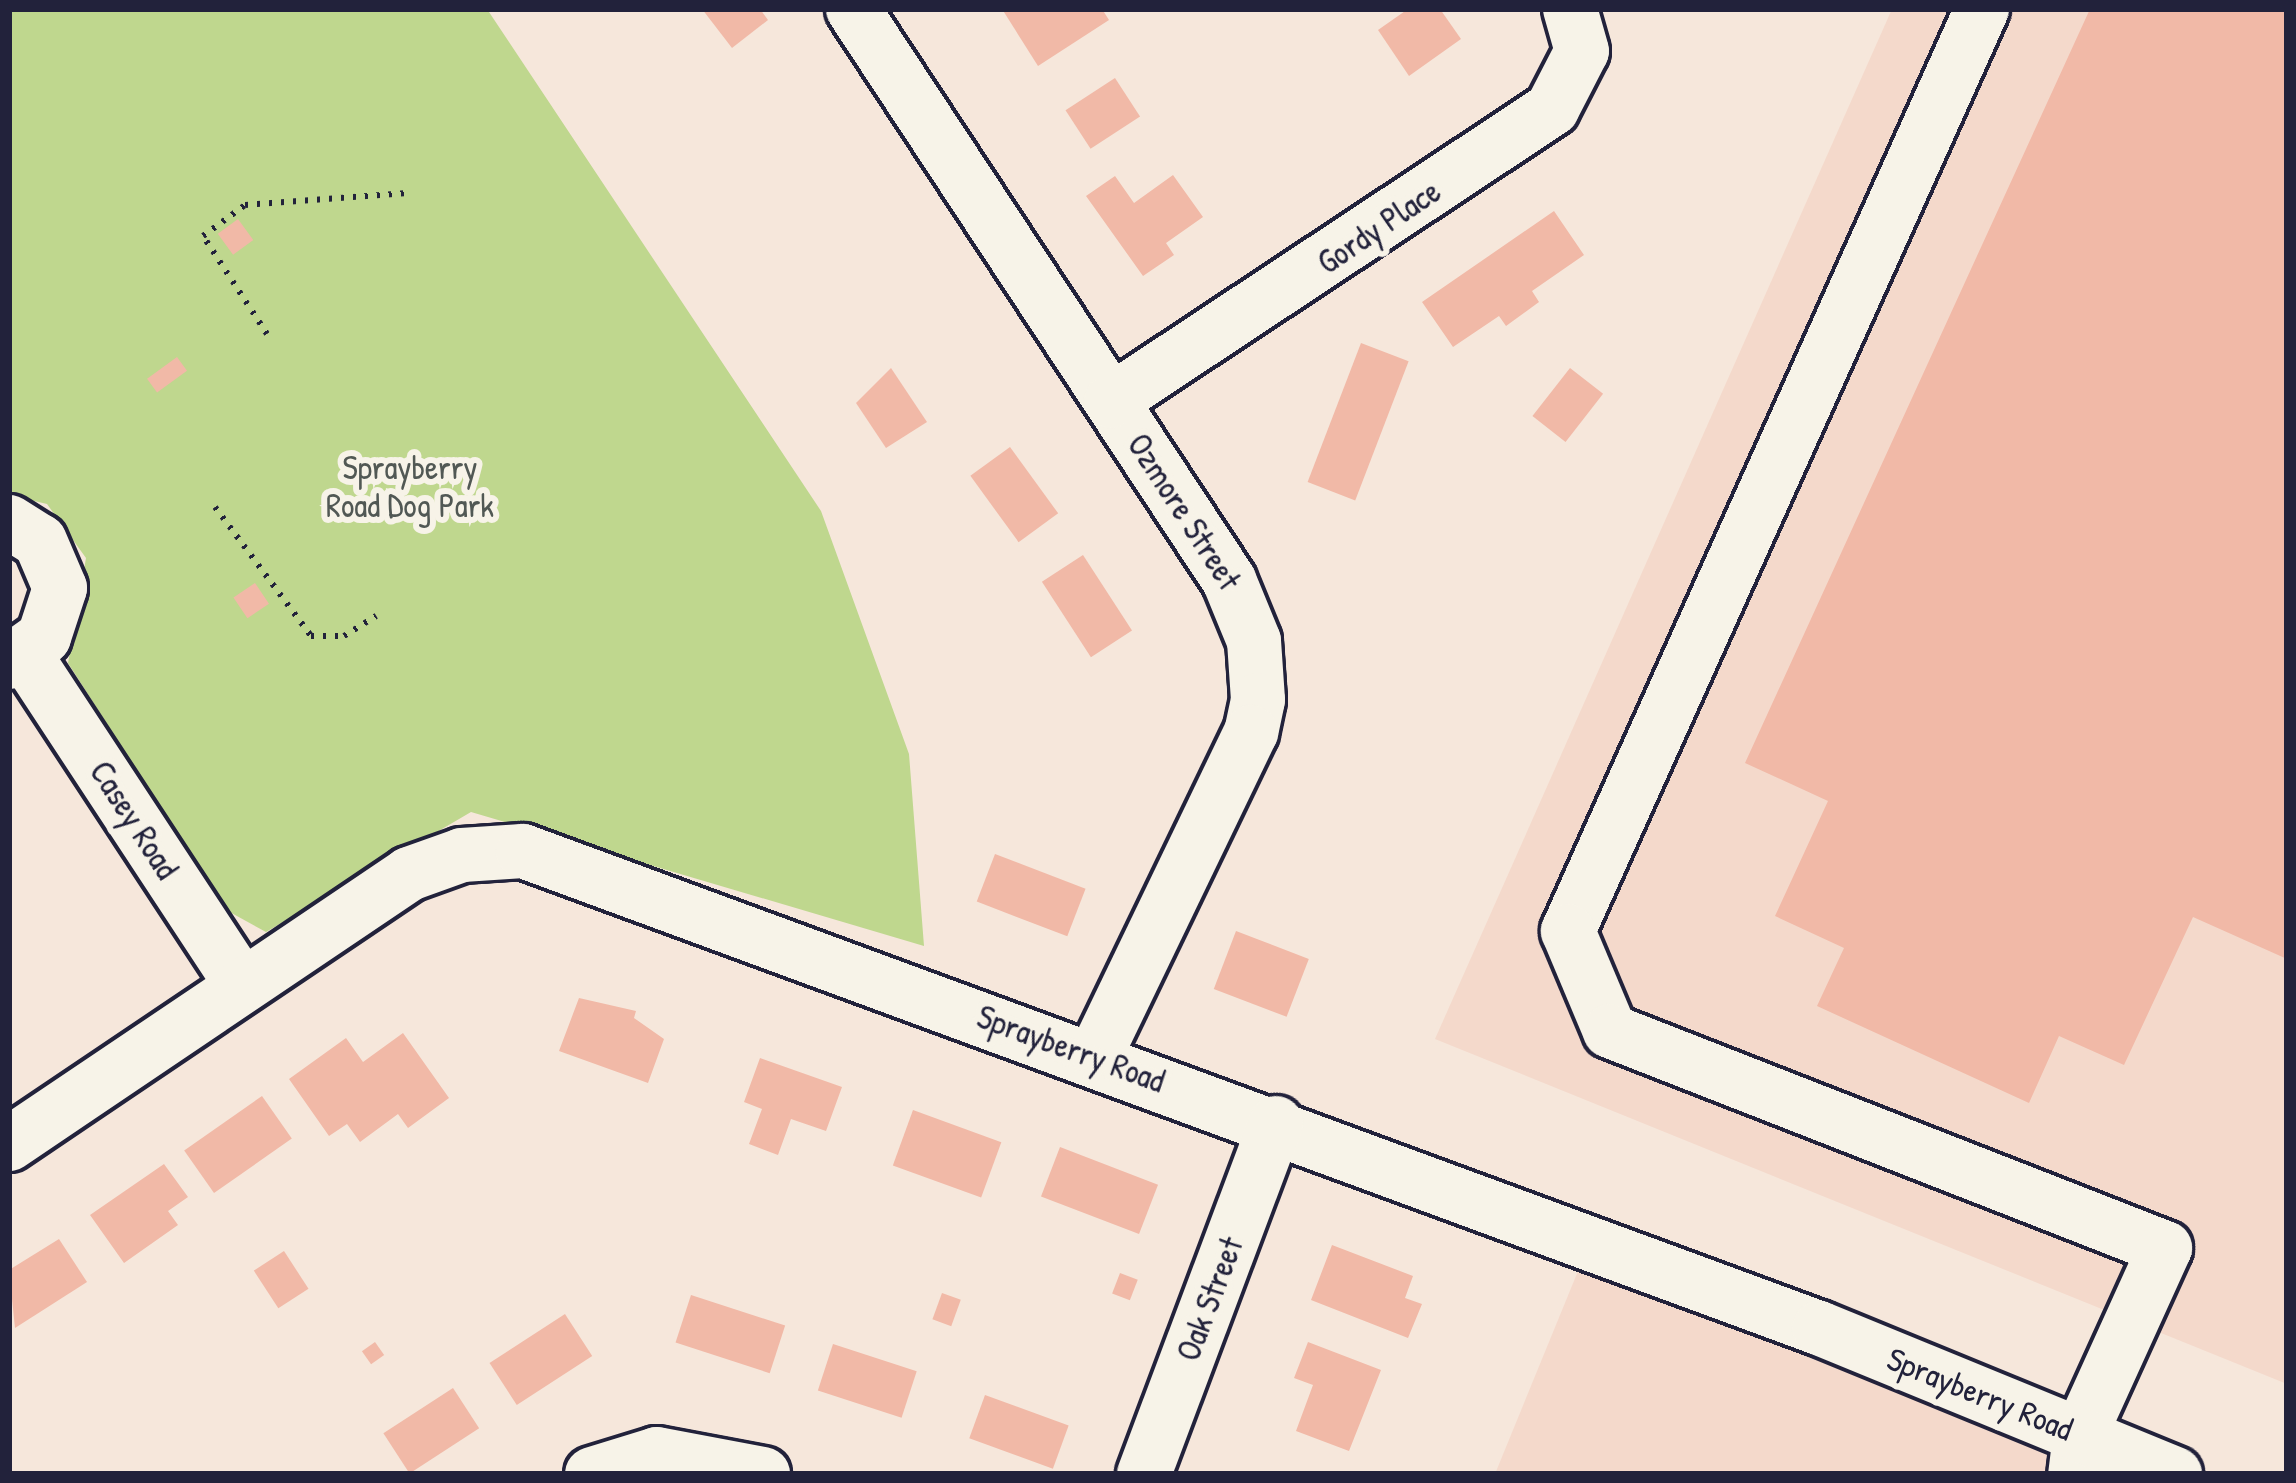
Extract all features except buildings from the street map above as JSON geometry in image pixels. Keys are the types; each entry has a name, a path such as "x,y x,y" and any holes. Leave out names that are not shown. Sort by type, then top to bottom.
{"street":[{"name":"Ozmore Street","path":"854,9 1243,603 1258,700 1251,732 1094,1058"},
{"name":"Gordy Place","path":"1112,401 1552,109 1582,51 1570,9"},
{"path":"1982,9 1568,931 1610,1031 2165,1248 2078,1455"},
{"path":"9,522 40,541 60,588 56,614 17,658"},
{"name":"Casey Road","path":"17,658 242,985"},
{"name":"Sprayberry Road","path":"9,1144 409,874 462,855 523,851 1276,1123 1820,1328 2078,1455 2175,1474"},
{"name":"Oak Street","path":"1144,1474 1276,1123"},
{"path":"592,1474 657,1454 763,1474"}],"path":[{"path":"267,334 203,236 245,205 409,193"},
{"path":"215,507 311,636 344,636 376,616"}],"shaded area":[{"path":"1892,9 2287,9 2287,1384 1435,1039"},
{"path":"1594,1232 2176,1474 1495,1474"}],"green space":[{"name":"Sprayberry Road Dog Park","path":"9,9 487,9 821,511 909,754 924,946 471,812 266,932 226,910 68,663 86,558 47,504 9,495"}]}
